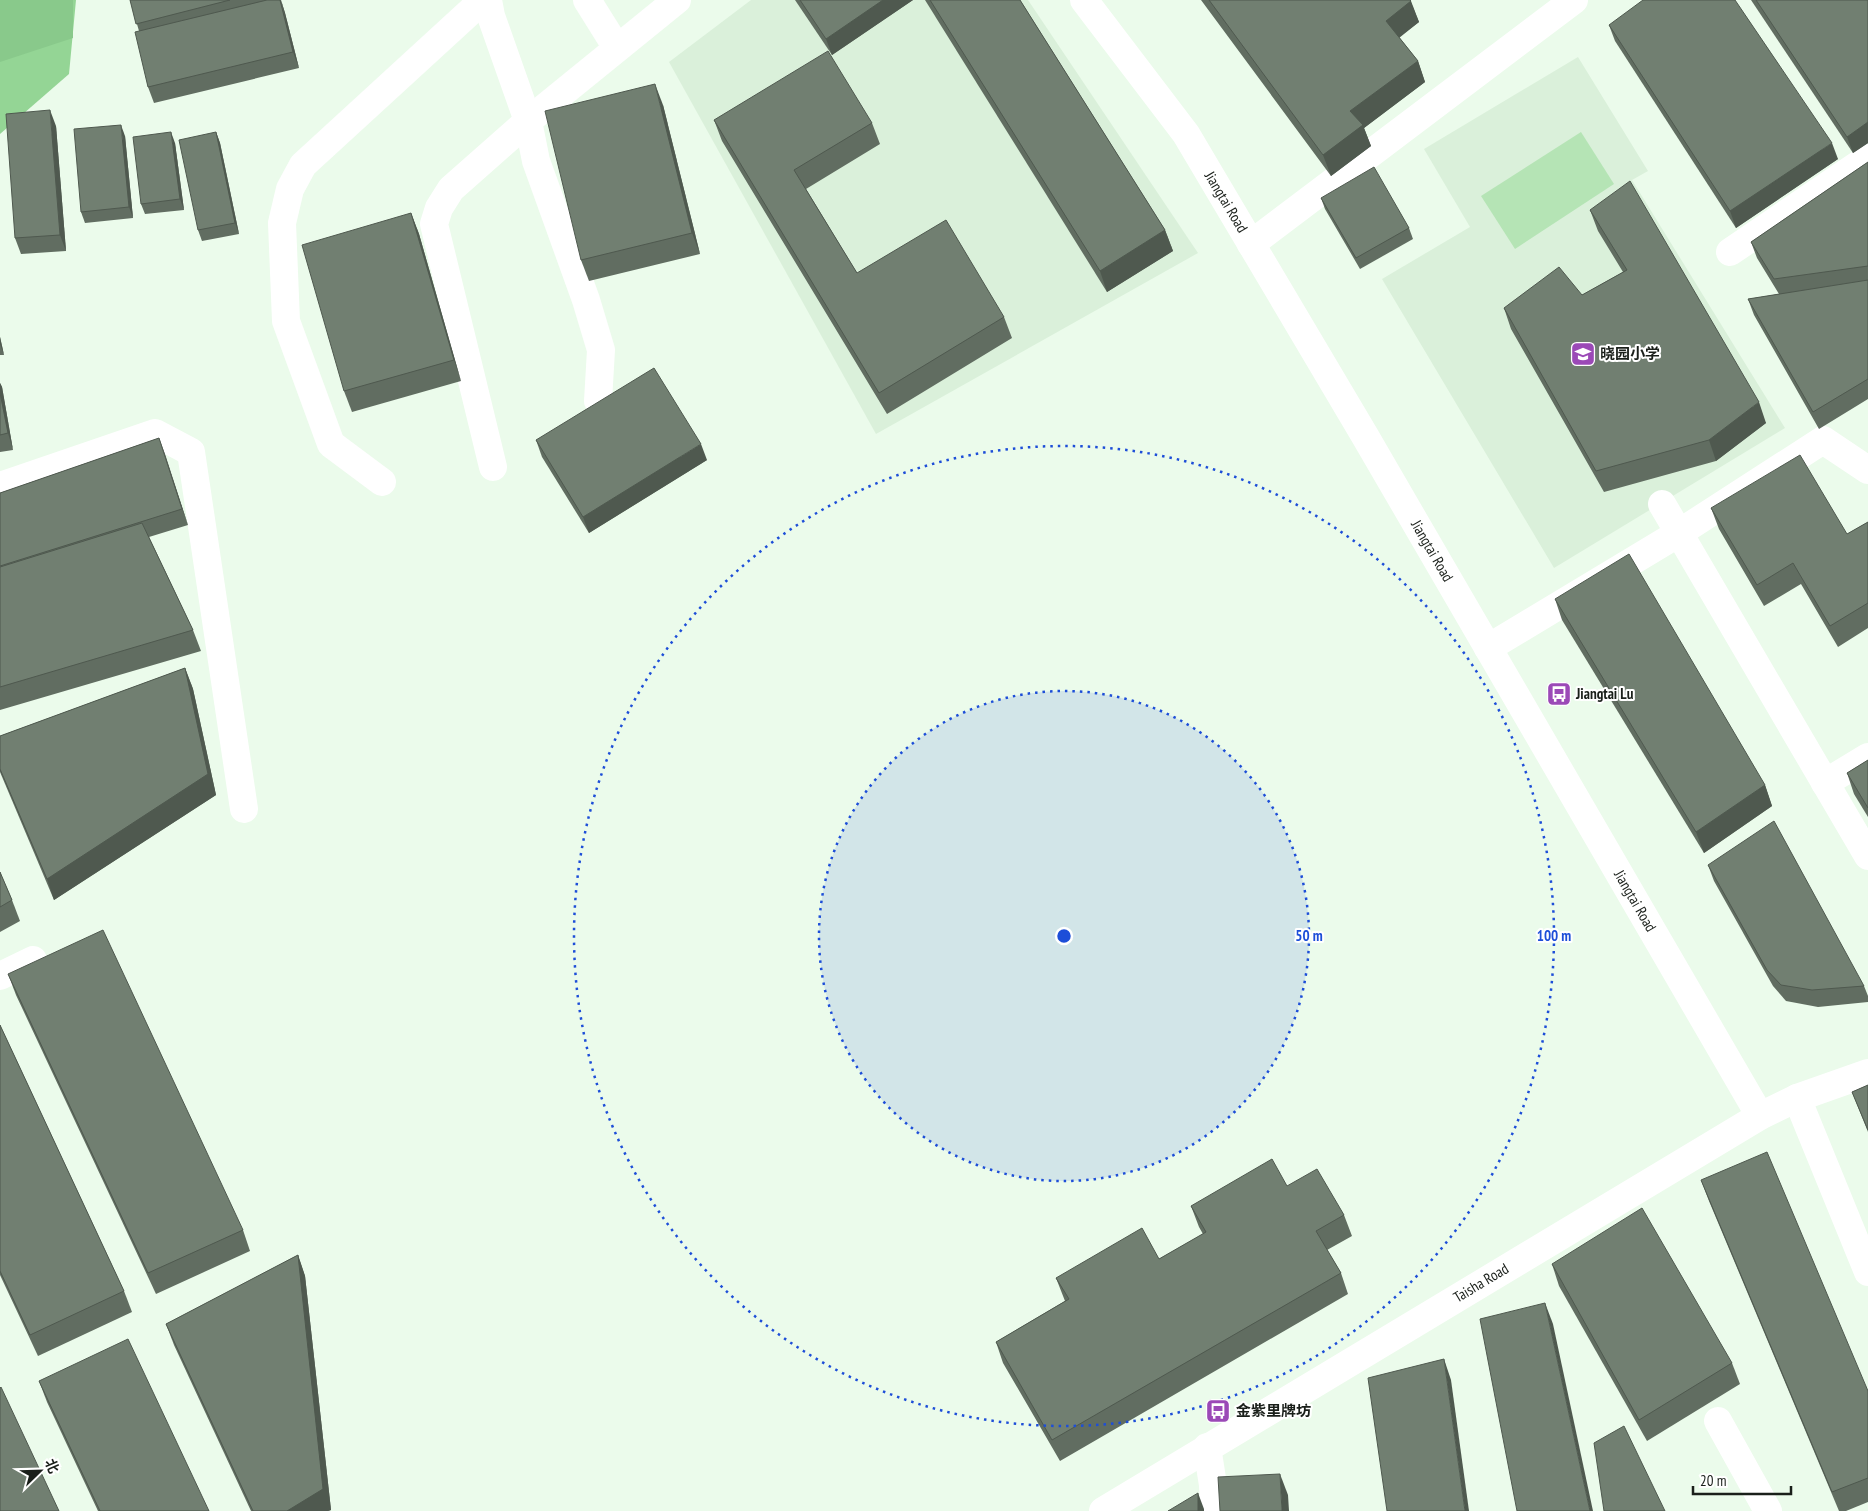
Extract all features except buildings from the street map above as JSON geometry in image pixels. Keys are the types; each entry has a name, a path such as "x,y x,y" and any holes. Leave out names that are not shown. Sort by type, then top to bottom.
{"street":[{"path":"382,482 331,444 286,321 282,223 290,189 303,164 483,0"},
{"path":"488,0 491,16 528,122 536,161 586,300 601,350 598,401"},
{"path":"586,0 617,48"},
{"path":"493,467 434,224 439,208 451,189 528,122 677,0"},
{"name":"Jiangtai Road","path":"1084,0 1186,134 1760,1116"},
{"path":"1251,244 1574,0"},
{"path":"1730,252 1868,158"},
{"path":"0,486 155,433 191,452 244,809"},
{"path":"1488,648 1679,533 1824,440 1868,470"},
{"path":"1662,504 1868,856"},
{"path":"1825,782 1868,756"},
{"path":"0,976 33,960"},
{"name":"Taisha Road","path":"1103,1511 1760,1116 1797,1098 1868,1073"},
{"path":"1797,1098 1868,1272"},
{"path":"1718,1421 1768,1511"},
{"path":"1207,1447 1213,1485 1214,1511"}],"shaded area":[{"path":"0,0 76,0 69,74 0,134"},
{"path":"0,0 73,0 73,38 0,62"},
{"path":"751,0 1028,0 1198,253 876,434 669,62"},
{"name":"晓园小学","path":"1578,57 1648,171 1632,180 1785,428 1554,568 1382,279 1470,227 1424,149"},
{"path":"1581,132 1614,184 1515,249 1481,196"}],"place":[{"name":"晓园小学","path":"1583,354"},
{"name":"Jiangtai Lu","path":"1559,694"},
{"name":"金紫里牌坊","path":"1218,1411"}]}
